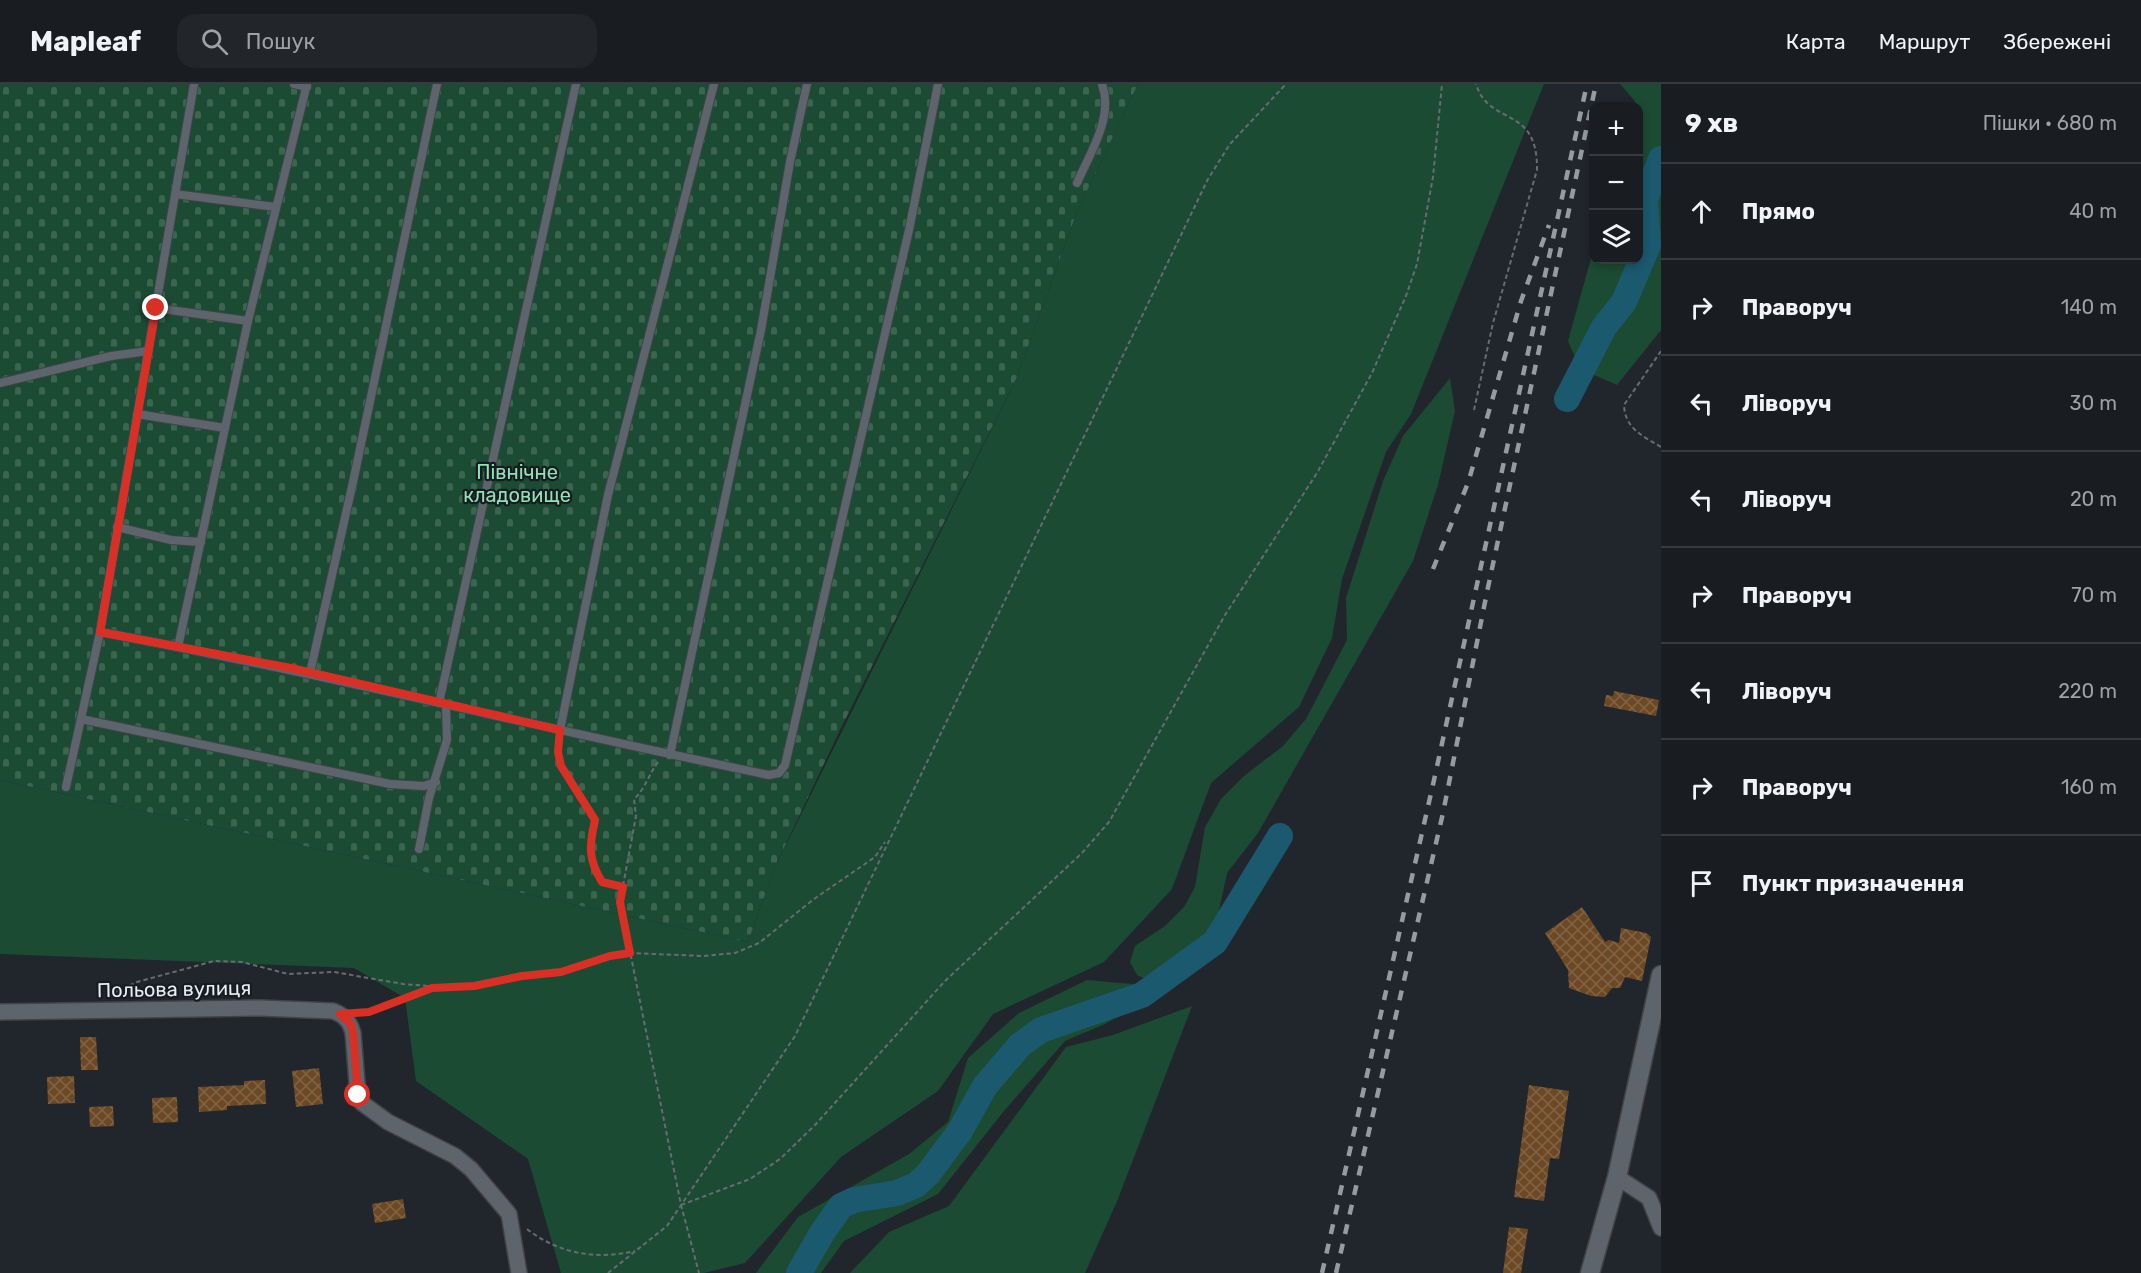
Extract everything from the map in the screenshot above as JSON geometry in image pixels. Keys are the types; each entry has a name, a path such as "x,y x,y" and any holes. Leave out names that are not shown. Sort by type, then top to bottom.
{"street":[{"path":"1590,1273 1617,1178 1661,975"},
{"name":"Польова вулиця","path":"0,1012 260,1008 333,1011 343,1016"},
{"path":"343,1016 353,1033 358,1095 362,1103 388,1122 454,1156 471,1169 509,1215 519,1273"},
{"path":"1617,1178 1649,1198 1661,1228"}],"lane":[{"path":"66,786 100,632 194,84"},
{"path":"177,647 248,321 307,86 294,84"},
{"path":"310,673 354,482 437,84"},
{"path":"419,849 429,798 436,782 447,740 442,705 576,84"},
{"path":"560,730 608,495 714,84"},
{"path":"670,755 761,330 807,84"},
{"path":"100,632 310,673 442,705 670,755 769,775 779,773 785,765 909,230 938,84"},
{"path":"1077,183 1102,126 1106,101 1102,84"},
{"path":"175,194 276,207"},
{"path":"156,308 248,321"},
{"path":"0,384 111,356 148,351"},
{"path":"137,414 225,428"},
{"path":"117,527 171,540 201,542"},
{"path":"81,719 390,784 424,786 436,782"}],"path":[{"path":"608,1273 667,1226 795,1036 1208,179 1230,144 1286,84"},
{"path":"681,1205 750,1179 780,1158 815,1125 945,981 1082,853 1109,822 1225,615 1317,473 1372,373 1406,296 1417,264 1433,177 1442,84"},
{"path":"1474,410 1493,323 1536,170 1537,152 1529,131 1493,106 1479,93 1476,84"},
{"path":"1661,351 1624,405 1624,414 1634,431 1661,447"},
{"path":"560,730 558,752 561,766 595,820 591,836 591,864 602,882 623,887"},
{"path":"670,755 662,757 646,780 643,791 634,799 636,816 620,902 681,1205 699,1273"},
{"path":"108,996 137,982 214,961 228,960 288,974 334,972 432,988 474,986 514,977 561,972 610,956 630,953 703,956 746,949 759,943 814,899 859,868 874,856 890,837"},
{"path":"343,1016 369,1012 432,988"},
{"path":"509,1215 547,1243 569,1252 597,1256 638,1250"}],"green space":[{"name":"Північне кладовище","path":"0,84 1138,84 1077,212 1016,379 841,728 775,867 748,942 0,780"},
{"path":"1138,84 1544,84 1411,414 1386,452 1342,579 1332,638 1299,707 1211,783 1172,889 1104,962 993,1014 938,1091 841,1157 745,1263 704,1273 561,1273 528,1159 416,1081 405,998 354,968 0,954 0,780 748,942 775,867 1016,379 1077,212"},
{"path":"1620,84 1661,84 1661,330 1617,385 1580,369 1568,341 1589,264 1643,264 1643,102 1635,101"},
{"path":"1450,378 1455,411 1438,485 1413,561 1258,833 1227,873 1216,925 1166,973 1152,982 1137,975 1130,962 1135,946 1165,926 1184,907 1195,887 1205,827 1221,799 1244,776 1283,746 1306,719 1347,640 1346,598 1383,481 1403,436"},
{"path":"1087,980 1132,984 1140,1004 1105,1024 1065,1041 1004,1111 938,1194 844,1241 821,1273 756,1273 798,1217 909,1154 948,1122 968,1058 1019,1013"},
{"path":"1192,1006 1118,1199 1085,1273 850,1273 889,1232 949,1206 1066,1047 1113,1035"}],"building":[{"path":"1614,691 1659,700 1656,716 1604,706 1606,695 1613,696"},
{"path":"1582,907 1605,942 1609,940 1619,943 1621,928 1646,933 1651,937 1642,981 1625,977 1620,988 1612,988 1605,997 1591,996 1569,988 1568,970 1545,933"},
{"path":"80,1037 96,1037 98,1070 81,1070"},
{"path":"319,1068 323,1104 296,1107 292,1071"},
{"path":"74,1076 75,1103 48,1104 47,1077"},
{"path":"265,1080 266,1104 227,1106 227,1110 199,1112 198,1087 244,1085 244,1081"},
{"path":"1529,1085 1569,1091 1559,1159 1550,1158 1544,1201 1514,1197"},
{"path":"177,1097 178,1122 153,1123 152,1098"},
{"path":"113,1106 114,1126 90,1127 89,1107"},
{"path":"403,1199 406,1218 375,1223 372,1204"},
{"path":"1509,1227 1528,1229 1521,1273 1503,1273"}],"waterway":[{"path":"1567,399 1604,327 1624,302 1648,245 1645,199 1661,159"},
{"path":"799,1273 841,1206 854,1200 897,1193 916,1185 928,1174 960,1131 985,1086 1020,1045 1041,1030 1142,995 1215,942 1280,836"}],"railway":[{"path":"1322,1273 1434,780 1587,84"},
{"path":"1336,1273 1443,813 1487,592 1596,84"},
{"path":"1433,569 1468,483 1521,301 1549,225"}],"route":[{"path":"156,308 100,632 291,668 446,706 560,730 558,752 561,766 569,775 595,820 591,836 591,864 602,882 623,887 620,902 630,953 610,956 561,972 506,978 474,986 432,988 369,1012 340,1014 351,1024 353,1033 358,1095"}]}
